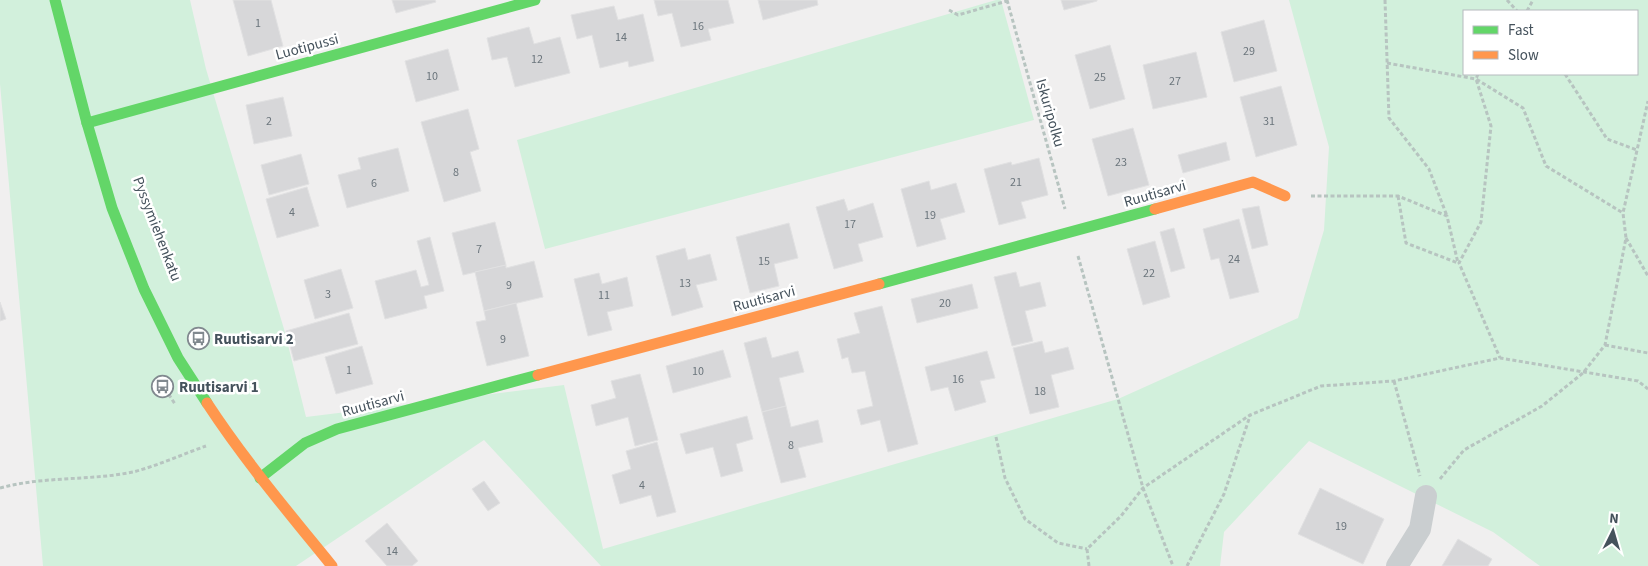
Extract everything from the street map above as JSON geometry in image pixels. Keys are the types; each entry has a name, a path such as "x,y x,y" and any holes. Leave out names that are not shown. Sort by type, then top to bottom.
{"street":[{"path":"55,0 87,124 112,208 148,298 178,358 226,432 260,478 332,566"},
{"name":"Luotipussi","path":"87,124 535,0"},
{"name":"Ruutisarvi","path":"260,478 305,443 337,429 1071,233 1253,182 1285,196"},
{"path":"1397,566 1420,529 1426,496"}],"path":[{"path":"1385,0 1389,118 1429,169 1447,216 1458,263 1500,358"},
{"path":"1507,0 1516,10"},
{"path":"948,10 958,16 1007,1"},
{"name":"Iskuripolku","path":"1007,1 1143,488 1173,566"},
{"path":"1387,62 1476,79 1523,108 1546,166 1623,213"},
{"path":"1458,263 1481,222 1491,126 1476,79 1478,75"},
{"path":"1566,75 1607,139 1637,150"},
{"path":"1426,496 1464,450 1542,406 1583,372 1605,345 1626,238 1623,213 1648,101"},
{"path":"1285,196 1398,196 1447,216"},
{"path":"1398,196 1406,243 1458,263"},
{"path":"1626,238 1648,276"},
{"path":"1605,345 1648,353"},
{"path":"1087,549 1121,516 1143,488 1250,415 1321,386 1394,381 1500,358 1638,381 1648,389"},
{"path":"1394,381 1426,496"},
{"path":"1187,566 1224,494 1250,415"},
{"path":"996,437 1005,478 1025,519 1058,543 1087,549"},
{"path":"0,488 46,480 134,471 210,444"},
{"path":"1087,549 1089,566"}],"green space":[{"path":"0,0 190,0 206,69 284,329 306,417 564,385 603,549 1118,399 1298,318 1324,230 1329,147 1289,0 1648,0 1648,566 1540,566 1493,532 1309,441 1224,532 1220,566 601,566 484,440 296,566 43,566 0,84"},
{"path":"1001,0 1034,120 545,249 517,140"}],"building":[{"path":"233,0 271,0 283,46 248,56"},
{"path":"392,0 435,0 436,2 396,13"},
{"path":"654,0 728,0 734,23 708,29 711,40 681,47 672,13 658,16"},
{"path":"758,0 817,0 818,5 763,20"},
{"path":"1061,0 1097,0 1097,1 1064,10"},
{"path":"614,6 618,20 643,14 654,61 629,67 628,61 600,68 592,35 577,39 571,15"},
{"path":"1264,20 1277,71 1234,82 1221,32"},
{"path":"529,27 534,44 560,37 570,73 515,87 507,57 492,60 487,38"},
{"path":"1110,45 1125,99 1090,109 1075,55"},
{"path":"448,49 459,90 416,102 405,61"},
{"path":"1196,52 1207,97 1153,109 1143,65"},
{"path":"1281,86 1297,145 1256,157 1240,97"},
{"path":"283,97 292,136 254,144 246,105"},
{"path":"468,109 479,149 470,152 481,191 444,202 421,122"},
{"path":"1133,128 1149,185 1108,196 1092,139"},
{"path":"1226,142 1230,160 1183,173 1178,155"},
{"path":"398,148 409,191 347,208 338,175 361,169 358,158"},
{"path":"301,154 309,184 269,195 261,165"},
{"path":"1039,158 1048,195 1021,202 1026,218 999,225 984,169 1011,162 1012,165"},
{"path":"929,181 931,190 956,183 965,212 940,219 946,239 917,247 901,189"},
{"path":"307,187 319,226 277,238 266,199"},
{"path":"844,199 848,211 873,203 883,237 858,244 863,261 834,269 816,207"},
{"path":"1259,206 1268,245 1252,249 1242,209"},
{"path":"1239,219 1259,292 1230,299 1219,258 1211,260 1203,229"},
{"path":"495,222 506,265 463,275 452,233"},
{"path":"789,223 798,258 774,264 779,286 750,293 736,237"},
{"path":"1174,228 1185,268 1171,272 1160,232"},
{"path":"430,237 444,291 424,296 427,308 385,319 375,281 416,270 421,287 429,285 417,241"},
{"path":"1155,241 1170,297 1143,305 1127,249"},
{"path":"685,248 688,260 710,254 717,280 696,285 703,307 672,316 656,256"},
{"path":"534,261 543,297 484,311 475,272 506,265 506,268"},
{"path":"341,269 353,308 315,319 304,280"},
{"path":"1016,272 1020,287 1040,282 1046,306 1025,311 1033,341 1012,346 994,277"},
{"path":"599,273 602,284 627,277 633,306 607,312 612,330 588,336 574,279"},
{"path":"972,284 978,308 917,323 911,299"},
{"path":"0,302 6,319 0,321"},
{"path":"516,303 529,356 487,366 476,322 486,320 484,311"},
{"path":"882,306 918,444 888,452 880,420 861,425 857,410 873,406 865,371 852,373 848,357 842,359 837,339 860,333 854,313"},
{"path":"349,313 358,344 294,361 286,331"},
{"path":"766,337 772,358 798,351 804,372 779,378 786,406 762,412 744,343"},
{"path":"1042,341 1045,353 1068,347 1074,369 1051,375 1059,407 1030,414 1013,348"},
{"path":"362,346 373,384 336,394 325,357"},
{"path":"723,350 731,377 673,393 666,366"},
{"path":"987,351 995,378 980,381 986,402 955,411 948,387 931,391 925,367"},
{"path":"640,374 658,440 635,446 628,417 596,426 591,405 616,398 611,381"},
{"path":"786,406 791,427 818,420 823,442 798,448 806,477 781,483 762,412"},
{"path":"747,416 753,439 736,444 743,471 721,477 713,447 686,454 680,434"},
{"path":"657,442 676,512 657,517 651,495 620,504 612,475 631,469 626,451"},
{"path":"484,481 500,503 488,511 472,489"},
{"path":"1320,488 1384,519 1363,564 1298,534"},
{"path":"387,523 418,561 412,566 387,566 365,541"},
{"path":"1458,539 1492,559 1488,566 1442,566"}],"traffic: fast":[{"path":"55,0 87,123 112,208 144,289 178,358 207,403"},
{"path":"87,123 535,0"},
{"path":"879,284 1155,209"},
{"path":"260,478 305,443 337,429 538,375"}],"traffic: slow":[{"path":"1155,209 1253,182 1285,196"},
{"path":"538,375 879,284"},
{"path":"207,403 252,466 332,566"}],"place":[{"name":"Ruutisarvi 2","path":"198,339"},
{"name":"Ruutisarvi 1","path":"163,387"}]}
